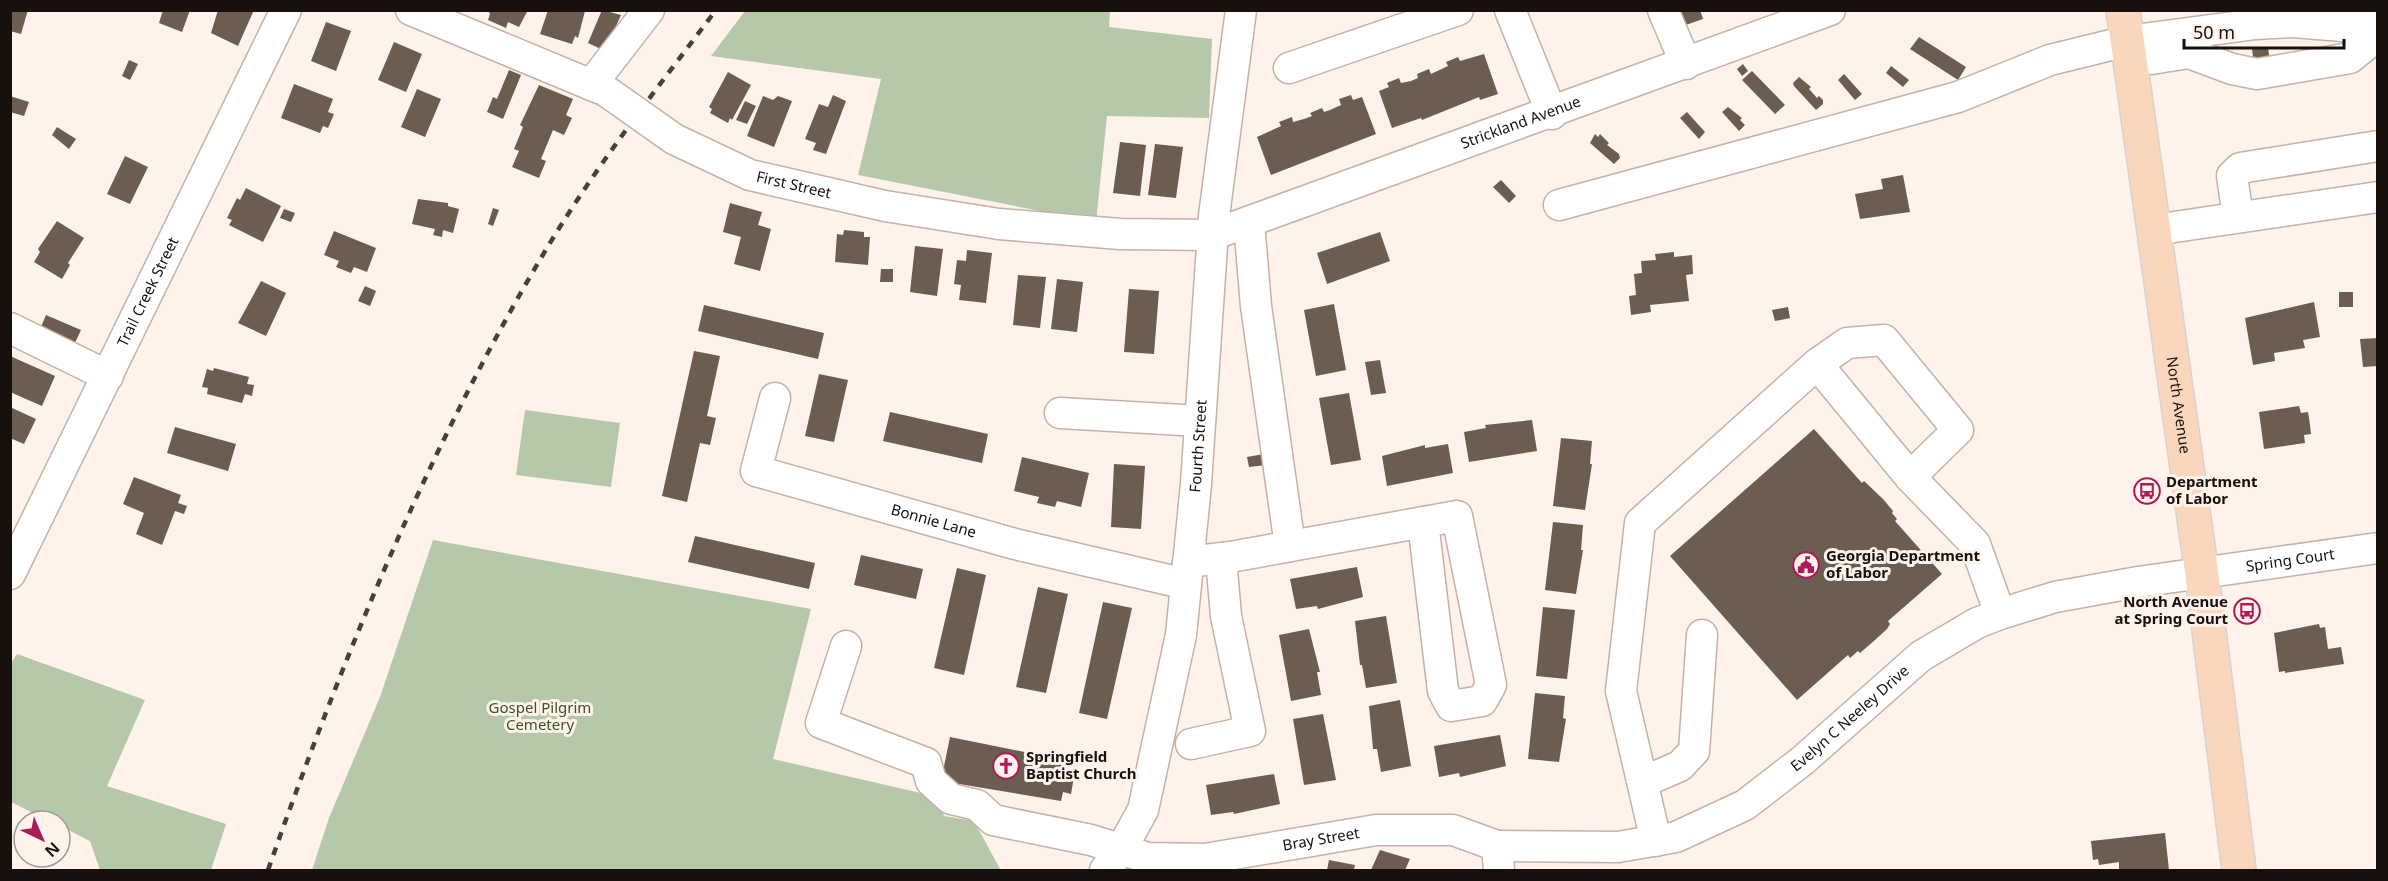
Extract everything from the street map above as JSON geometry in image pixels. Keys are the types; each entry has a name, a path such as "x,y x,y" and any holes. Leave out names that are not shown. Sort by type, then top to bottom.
{"main road":[{"name":"North Avenue","path":"2127,38 2202,574 2239,870"}],"street":[{"name":"Trail Creek Street","path":"12,569 286,10"},
{"path":"599,88 650,10"},
{"name":"Fourth Street","path":"1113,859 1143,810 1181,636 1200,421 1212,235 1241,10"},
{"path":"1289,68 1458,10"},
{"path":"1510,10 1552,114"},
{"path":"1664,10 1686,64"},
{"name":"Strickland Avenue","path":"1212,235 1552,114 1686,64 1799,16 1830,10"},
{"name":"First Street","path":"418,12 599,88 674,139 750,175 885,206 999,224 1120,234 1212,235"},
{"path":"1559,205 1958,97 2050,60 2127,38 2256,24 2300,43 2350,58 2378,35"},
{"path":"2127,38 2189,54 2232,69 2258,74 2300,43 2355,27 2378,25"},
{"path":"2300,43 2337,44 2355,41 2378,30"},
{"path":"2238,217 2232,176 2240,168 2378,146"},
{"path":"2154,230 2378,197"},
{"path":"1249,223 1257,306 1290,546"},
{"path":"10,328 108,376"},
{"path":"1656,841 1621,691 1640,523 1817,364 1847,343 1884,340 1958,430 1910,477"},
{"path":"1817,364 1910,477 1975,544 2000,614"},
{"name":"Bonnie Lane","path":"775,398 756,471 1015,544 1187,573"},
{"path":"1060,413 1200,421"},
{"path":"1187,573 1221,559 1290,546 1423,522 1457,516 1491,685 1482,701 1451,706 1443,692 1423,522"},
{"name":"Spring Court","path":"2202,574 2378,548"},
{"path":"1191,744 1250,731 1226,616 1221,559"},
{"name":"Evelyn C Neeley Drive","path":"1498,858 1618,848 1676,837 1745,805 1802,761 1921,656 1977,623 2055,597 2138,582 2202,574"},
{"path":"1643,782 1680,766 1694,751 1702,635"},
{"name":"Bray Street","path":"846,646 820,723 926,763 932,781 951,799 977,805 993,820 1113,859 1205,860 1376,830 1454,830 1498,858"}],"green space":[{"path":"745,11 1110,11 1109,27 1212,39 1209,118 1107,116 1096,222 858,175 881,79 711,56"},
{"path":"525,410 620,423 611,487 516,475"},
{"name":"Gospel Pilgrim Cemetery","path":"433,540 811,609 773,759 938,797 944,816 974,821 1000,869 1006,870 312,870 329,818 380,697"},
{"path":"17,654 145,700 107,786 226,824 211,870 100,870 90,841 72,832 72,809 25,809 11,802 10,665"}],"building":[{"path":"10,10 28,10 21,34 10,31"},
{"path":"163,10 190,10 182,32 159,23"},
{"path":"218,10 254,10 238,46 211,33"},
{"path":"488,10 528,10 519,27 508,22 506,28 488,20 490,14"},
{"path":"548,10 585,11 578,38 575,36 572,44 540,34"},
{"path":"602,10 621,15 605,51 588,43"},
{"path":"1670,10 1700,10 1703,19 1677,28"},
{"path":"326,22 351,31 336,71 311,61"},
{"path":"1919,37 1966,67 1958,80 1910,49"},
{"path":"394,42 422,54 406,92 378,80"},
{"path":"2268,47 2270,63 2254,65 2252,49"},
{"path":"1484,54 1498,94 1480,100 1479,97 1422,120 1421,118 1392,128 1379,91 1389,87 1387,83 1399,78 1401,83 1411,81 1418,78 1417,74 1429,69 1431,74 1448,66 1446,62 1458,57 1460,61"},
{"path":"129,60 138,64 130,80 122,76"},
{"path":"1743,64 1748,71 1742,76 1737,69"},
{"path":"1891,66 1909,80 1903,87 1886,73"},
{"path":"509,70 521,75 503,119 487,112 493,97 497,99"},
{"path":"1752,71 1785,105 1775,114 1742,80"},
{"path":"728,72 751,85 732,120 730,118 728,123 710,113 712,109 709,107"},
{"path":"1844,74 1862,94 1855,100 1838,80"},
{"path":"1799,77 1811,87 1809,89 1817,98 1819,96 1823,100 1823,104 1816,110 1794,86 1793,83"},
{"path":"294,84 333,99 328,112 334,114 328,128 323,126 320,133 281,118"},
{"path":"539,85 573,99 566,115 572,118 564,135 553,130 541,159 546,161 539,178 512,167 519,151 514,149 523,127 520,125"},
{"path":"417,89 441,99 425,137 401,127"},
{"path":"833,95 846,101 826,154 813,150 816,143 805,139 819,104 828,107"},
{"path":"1351,95 1353,100 1362,97 1376,134 1271,175 1257,137 1281,126 1279,122 1292,117 1293,122 1312,116 1310,113 1322,108 1324,112 1330,110 1341,105 1339,99"},
{"path":"10,96 29,102 24,116 10,112"},
{"path":"763,96 773,100 778,96 792,101 774,147 747,136"},
{"path":"745,101 756,106 747,124 736,120"},
{"path":"1728,107 1742,118 1740,120 1745,125 1739,131 1722,112"},
{"path":"1687,112 1705,132 1699,139 1680,118"},
{"path":"57,127 76,139 69,149 52,135"},
{"path":"1595,134 1598,137 1600,134 1609,143 1607,145 1619,154 1620,158 1614,164 1590,143"},
{"path":"1120,142 1146,145 1140,196 1113,193"},
{"path":"1155,144 1183,147 1176,198 1148,195"},
{"path":"125,156 148,167 130,204 107,194"},
{"path":"1903,175 1910,212 1860,219 1855,194 1883,189 1881,179"},
{"path":"1501,180 1516,196 1509,203 1493,187"},
{"path":"246,188 281,206 263,242 229,225 232,220 227,218 237,198 240,200"},
{"path":"418,199 448,203 448,206 459,209 453,233 443,230 442,237 433,235 435,229 412,224"},
{"path":"730,203 762,212 758,225 771,229 760,271 734,264 741,237 723,232"},
{"path":"493,208 499,210 493,226 488,224"},
{"path":"284,209 295,213 291,222 280,218"},
{"path":"57,221 84,238 68,263 70,265 62,279 34,262 40,252 38,249"},
{"path":"844,230 864,232 864,237 870,237 868,265 835,262 837,234 843,235"},
{"path":"334,231 376,248 367,272 354,267 351,273 336,267 339,261 324,255"},
{"path":"1380,232 1390,261 1327,284 1317,253"},
{"path":"915,246 943,249 937,296 910,292"},
{"path":"967,250 992,253 986,303 959,300 961,285 954,284 957,260 966,261"},
{"path":"1674,252 1674,257 1692,255 1693,274 1686,275 1689,301 1650,305 1651,312 1631,315 1629,296 1636,295 1634,274 1642,273 1641,261 1656,260 1655,254"},
{"path":"881,269 893,269 893,282 880,282"},
{"path":"1018,275 1046,277 1040,328 1013,325"},
{"path":"1057,279 1083,282 1077,332 1051,329"},
{"path":"261,281 286,293 266,336 238,323"},
{"path":"365,286 376,291 370,306 358,301"},
{"path":"1129,289 1159,291 1154,354 1124,352"},
{"path":"2339,292 2353,292 2353,307 2339,307"},
{"path":"2314,302 2320,337 2303,340 2305,348 2274,353 2275,361 2253,365 2245,318"},
{"path":"1334,304 1346,370 1316,376 1304,310"},
{"path":"704,305 824,333 818,359 698,331"},
{"path":"1788,307 1790,318 1775,321 1772,310"},
{"path":"46,315 81,330 72,349 38,334"},
{"path":"2378,338 2378,366 2363,367 2360,339"},
{"path":"694,351 720,356 707,416 716,418 710,445 700,443 687,502 662,496"},
{"path":"10,356 55,376 42,406 10,392"},
{"path":"1380,360 1386,393 1371,395 1365,362"},
{"path":"214,368 249,377 247,384 254,385 252,396 245,394 242,403 207,394 208,388 202,387 207,369 213,371"},
{"path":"819,374 848,380 834,442 805,436"},
{"path":"1349,393 1361,460 1331,465 1319,398"},
{"path":"2299,406 2301,413 2308,412 2311,434 2304,435 2305,443 2264,449 2259,412"},
{"path":"10,407 36,419 24,444 10,438"},
{"path":"890,412 988,434 982,463 883,441"},
{"path":"1532,420 1537,451 1469,462 1464,432 1486,428 1485,425"},
{"path":"175,427 236,444 228,471 167,453"},
{"name":"Georgia Department of Labor","path":"1814,429 1862,483 1864,481 1883,499 1893,511 1897,519 1895,521 1942,574 1888,621 1890,624 1887,629 1875,640 1860,653 1858,651 1850,658 1848,655 1797,700 1670,556"},
{"path":"1561,438 1592,441 1590,464 1592,464 1585,510 1553,506"},
{"path":"1448,444 1453,473 1387,486 1382,456 1425,445 1425,448"},
{"path":"1264,454 1266,465 1249,467 1247,457"},
{"path":"1022,457 1089,473 1081,507 1057,501 1055,507 1037,503 1039,497 1014,491"},
{"path":"1114,464 1145,466 1141,529 1111,527"},
{"path":"134,477 181,495 178,503 187,506 184,514 175,511 162,545 136,534 144,513 123,504"},
{"path":"1553,522 1583,525 1581,550 1583,550 1576,594 1545,590"},
{"path":"695,536 815,563 809,589 688,562"},
{"path":"861,555 923,569 916,599 854,585"},
{"path":"1357,567 1363,597 1318,609 1317,606 1296,609 1290,579"},
{"path":"957,568 986,575 964,675 934,668"},
{"path":"1038,587 1068,594 1046,693 1016,687"},
{"path":"1103,602 1132,608 1107,719 1079,713"},
{"path":"1543,607 1575,610 1567,679 1536,676"},
{"path":"1386,616 1397,683 1366,688 1362,665 1360,665 1355,621"},
{"path":"2319,624 2320,628 2325,627 2328,649 2341,647 2344,664 2279,672 2274,633"},
{"path":"1309,629 1320,672 1317,672 1321,695 1291,701 1279,635"},
{"path":"1535,693 1565,696 1563,718 1566,719 1559,762 1528,759"},
{"path":"1400,700 1411,766 1381,772 1377,749 1373,749 1369,706"},
{"path":"1323,714 1336,780 1304,785 1293,719"},
{"path":"1500,735 1506,766 1460,777 1459,773 1439,777 1434,746"},
{"name":"Springfield Baptist Church","path":"950,737 1069,761 1067,770 1075,771 1071,794 1063,792 1061,801 941,781"},
{"path":"1274,774 1280,804 1234,814 1233,812 1211,815 1206,785"},
{"path":"2165,833 2169,870 2119,870 2119,862 2099,865 2098,859 2093,860 2091,841"},
{"path":"1380,850 1410,859 1405,870 1371,870"},
{"path":"1329,860 1355,865 1354,870 1327,870"}],"railway":[{"path":"268,870 326,713 389,558 424,481 500,331 541,258 581,194 716,10"}],"place":[{"name":"Department of Labor","path":"2147,491"},
{"name":"Georgia Department of Labor","path":"1806,565"},
{"name":"North Avenue at Spring Court","path":"2247,611"},
{"name":"Springfield Baptist Church","path":"1006,766"}]}
